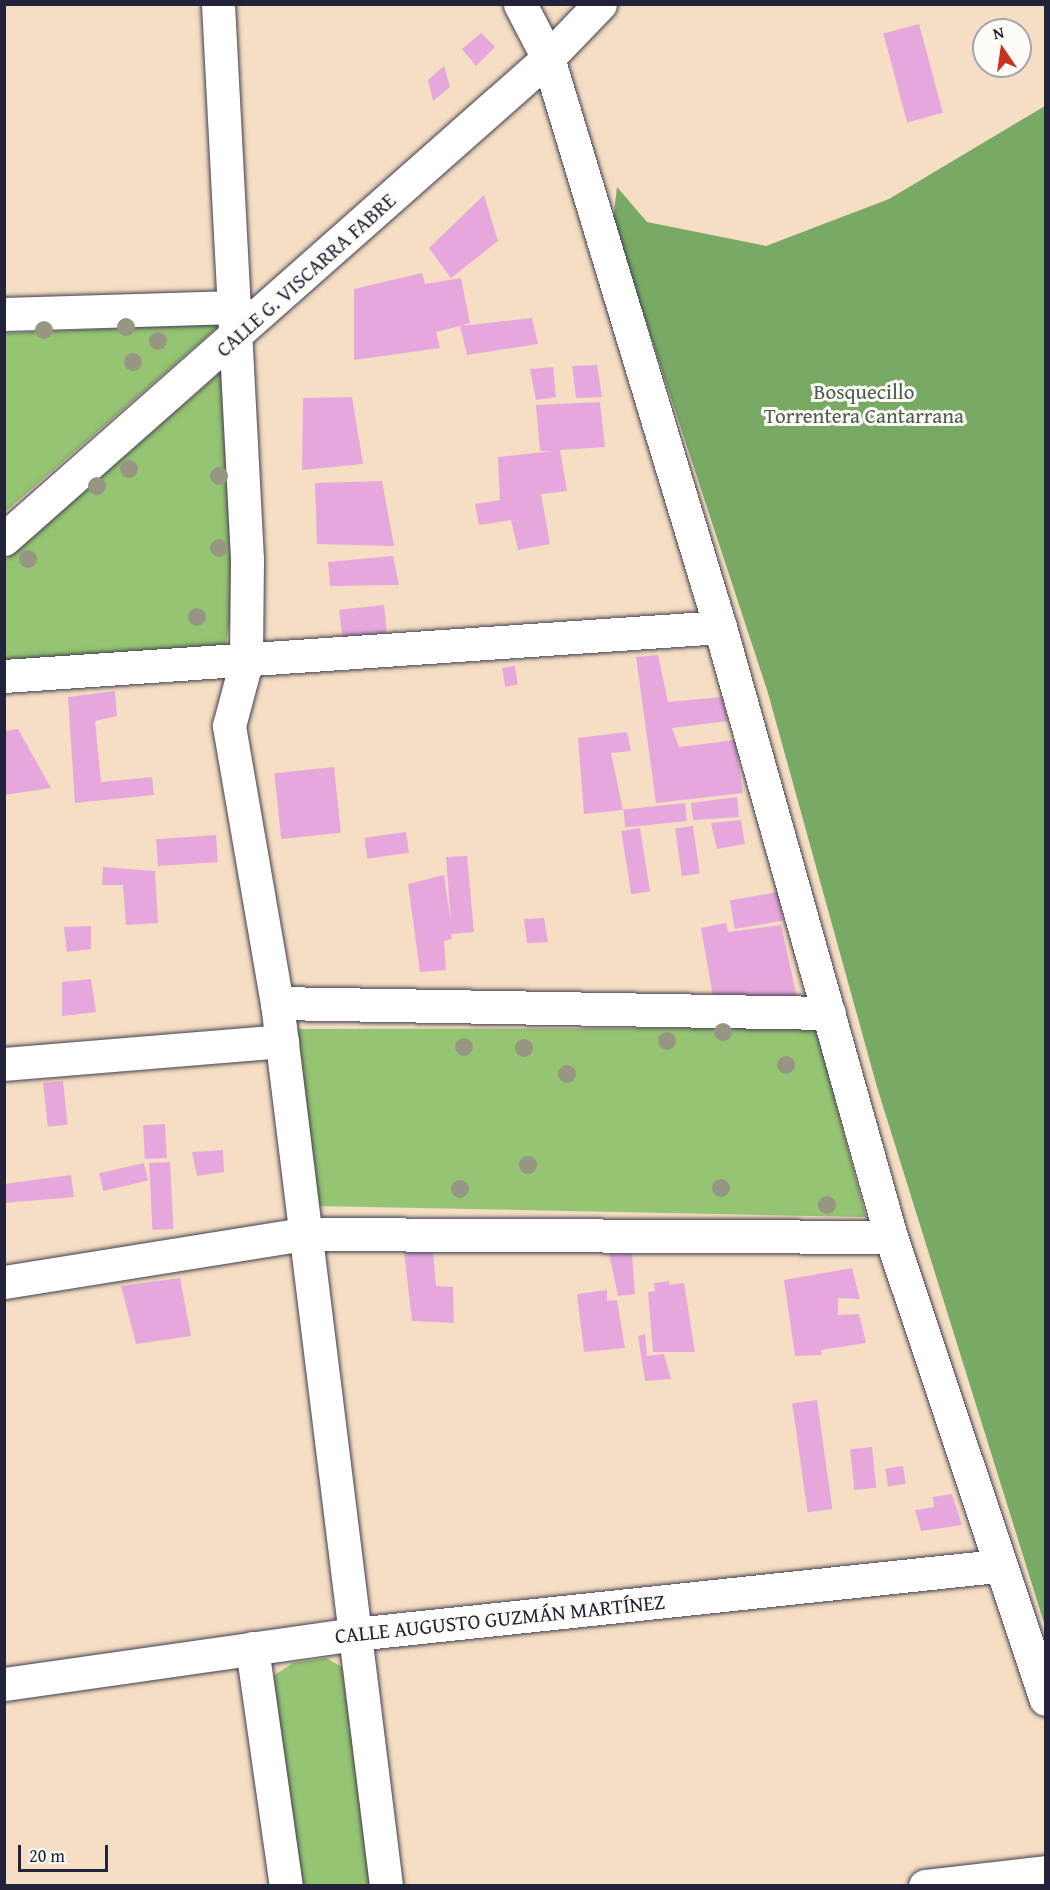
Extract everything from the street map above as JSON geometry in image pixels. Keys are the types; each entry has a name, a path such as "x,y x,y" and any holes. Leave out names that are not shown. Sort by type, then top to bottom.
{"street":[{"path":"218,4 237,322 246,662 229,726 277,1003 386,1886"},
{"path":"520,4 548,58 720,627 891,1237 997,1566 1046,1699"},
{"name":"CALLE G. VISCARRA FABRE","path":"4,539 237,322 548,58 600,4"},
{"path":"4,314 237,322"},
{"path":"4,676 246,662 720,627"},
{"path":"277,1003 828,1013"},
{"path":"4,1064 282,1041"},
{"path":"4,1282 305,1234 891,1237"},
{"name":"CALLE AUGUSTO GUZMÁN MARTÍNEZ","path":"4,1684 356,1634 997,1566"},
{"path":"252,1648 286,1886"},
{"path":"925,1886 1046,1872"}],"green space":[{"name":"Bosquecillo Torrentera Cantarrana","path":"1045,106 1045,1626 877,1087 768,693 613,221 617,187 647,222 766,246 889,199"},
{"path":"221,324 5,512 5,333"},
{"path":"228,366 242,551 225,649 5,664 5,560"},
{"path":"816,1028 866,1217 317,1206 295,1029"},
{"path":"326,1658 342,1667 371,1885 302,1885 273,1676 293,1663"}],"building":[{"path":"919,24 943,113 907,122 883,34"},
{"path":"481,33 495,47 476,66 462,49"},
{"path":"444,66 450,87 433,101 428,80"},
{"path":"484,195 498,241 451,278 429,248"},
{"path":"422,273 425,284 461,278 470,323 436,332 440,348 354,360 354,289"},
{"path":"532,318 538,344 467,355 460,326"},
{"path":"597,365 602,397 576,398 572,366"},
{"path":"553,367 556,397 536,400 530,369"},
{"path":"352,397 363,464 302,470 303,398"},
{"path":"600,402 605,447 560,450 567,491 541,494 550,544 518,550 511,520 479,525 475,504 500,500 498,457 553,451 540,451 536,405"},
{"path":"382,481 394,546 317,544 315,483"},
{"path":"393,556 399,585 330,586 328,562"},
{"path":"384,605 387,636 342,641 339,610"},
{"path":"658,655 668,702 722,697 728,721 672,728 679,747 735,740 743,793 656,803 636,657"},
{"path":"515,666 518,685 505,687 502,668"},
{"path":"115,691 117,716 95,721 101,782 152,777 154,795 75,803 68,697"},
{"path":"18,729 51,788 4,795 4,731"},
{"path":"627,732 631,751 611,753 623,810 584,814 578,738"},
{"path":"334,767 341,833 281,839 274,773"},
{"path":"737,797 739,817 693,820 691,803"},
{"path":"685,803 687,821 625,827 623,809"},
{"path":"741,820 745,844 717,849 711,823"},
{"path":"693,826 700,874 682,876 675,829"},
{"path":"640,828 650,891 631,894 621,831"},
{"path":"406,832 409,853 367,859 364,838"},
{"path":"216,835 218,862 158,866 156,839"},
{"path":"467,856 474,932 451,934 452,939 444,941 446,970 420,972 408,884 444,875 451,923 446,857"},
{"path":"103,867 155,871 158,923 126,925 123,885 102,885"},
{"path":"778,892 783,921 735,929 730,901"},
{"path":"544,918 548,942 527,943 524,919"},
{"path":"726,923 728,932 781,925 797,997 713,996 701,928"},
{"path":"91,926 91,949 67,952 64,927"},
{"path":"91,979 96,1012 62,1016 62,982"},
{"path":"63,1081 68,1125 48,1127 43,1083"},
{"path":"165,1124 167,1158 145,1159 143,1125"},
{"path":"223,1150 224,1172 197,1176 192,1152"},
{"path":"170,1162 174,1229 153,1230 149,1163"},
{"path":"144,1163 148,1181 103,1191 99,1173"},
{"path":"71,1175 74,1197 4,1203 4,1184"},
{"path":"433,1251 436,1286 453,1287 454,1323 412,1321 404,1252"},
{"path":"609,1253 632,1254 635,1294 618,1296"},
{"path":"852,1268 860,1299 838,1298 838,1315 859,1314 866,1343 821,1350 822,1355 795,1356 784,1280"},
{"path":"180,1278 191,1336 136,1344 121,1286"},
{"path":"670,1281 669,1285 684,1283 695,1352 653,1352 648,1292 655,1291 654,1283"},
{"path":"607,1290 607,1301 617,1300 625,1348 584,1352 577,1294"},
{"path":"645,1334 647,1356 664,1354 671,1379 645,1381 638,1336"},
{"path":"817,1400 832,1509 808,1512 792,1403"},
{"path":"872,1447 876,1488 854,1490 850,1449"},
{"path":"903,1466 906,1484 888,1487 885,1469"},
{"path":"952,1494 962,1525 921,1531 915,1510 934,1507 933,1497"}]}
